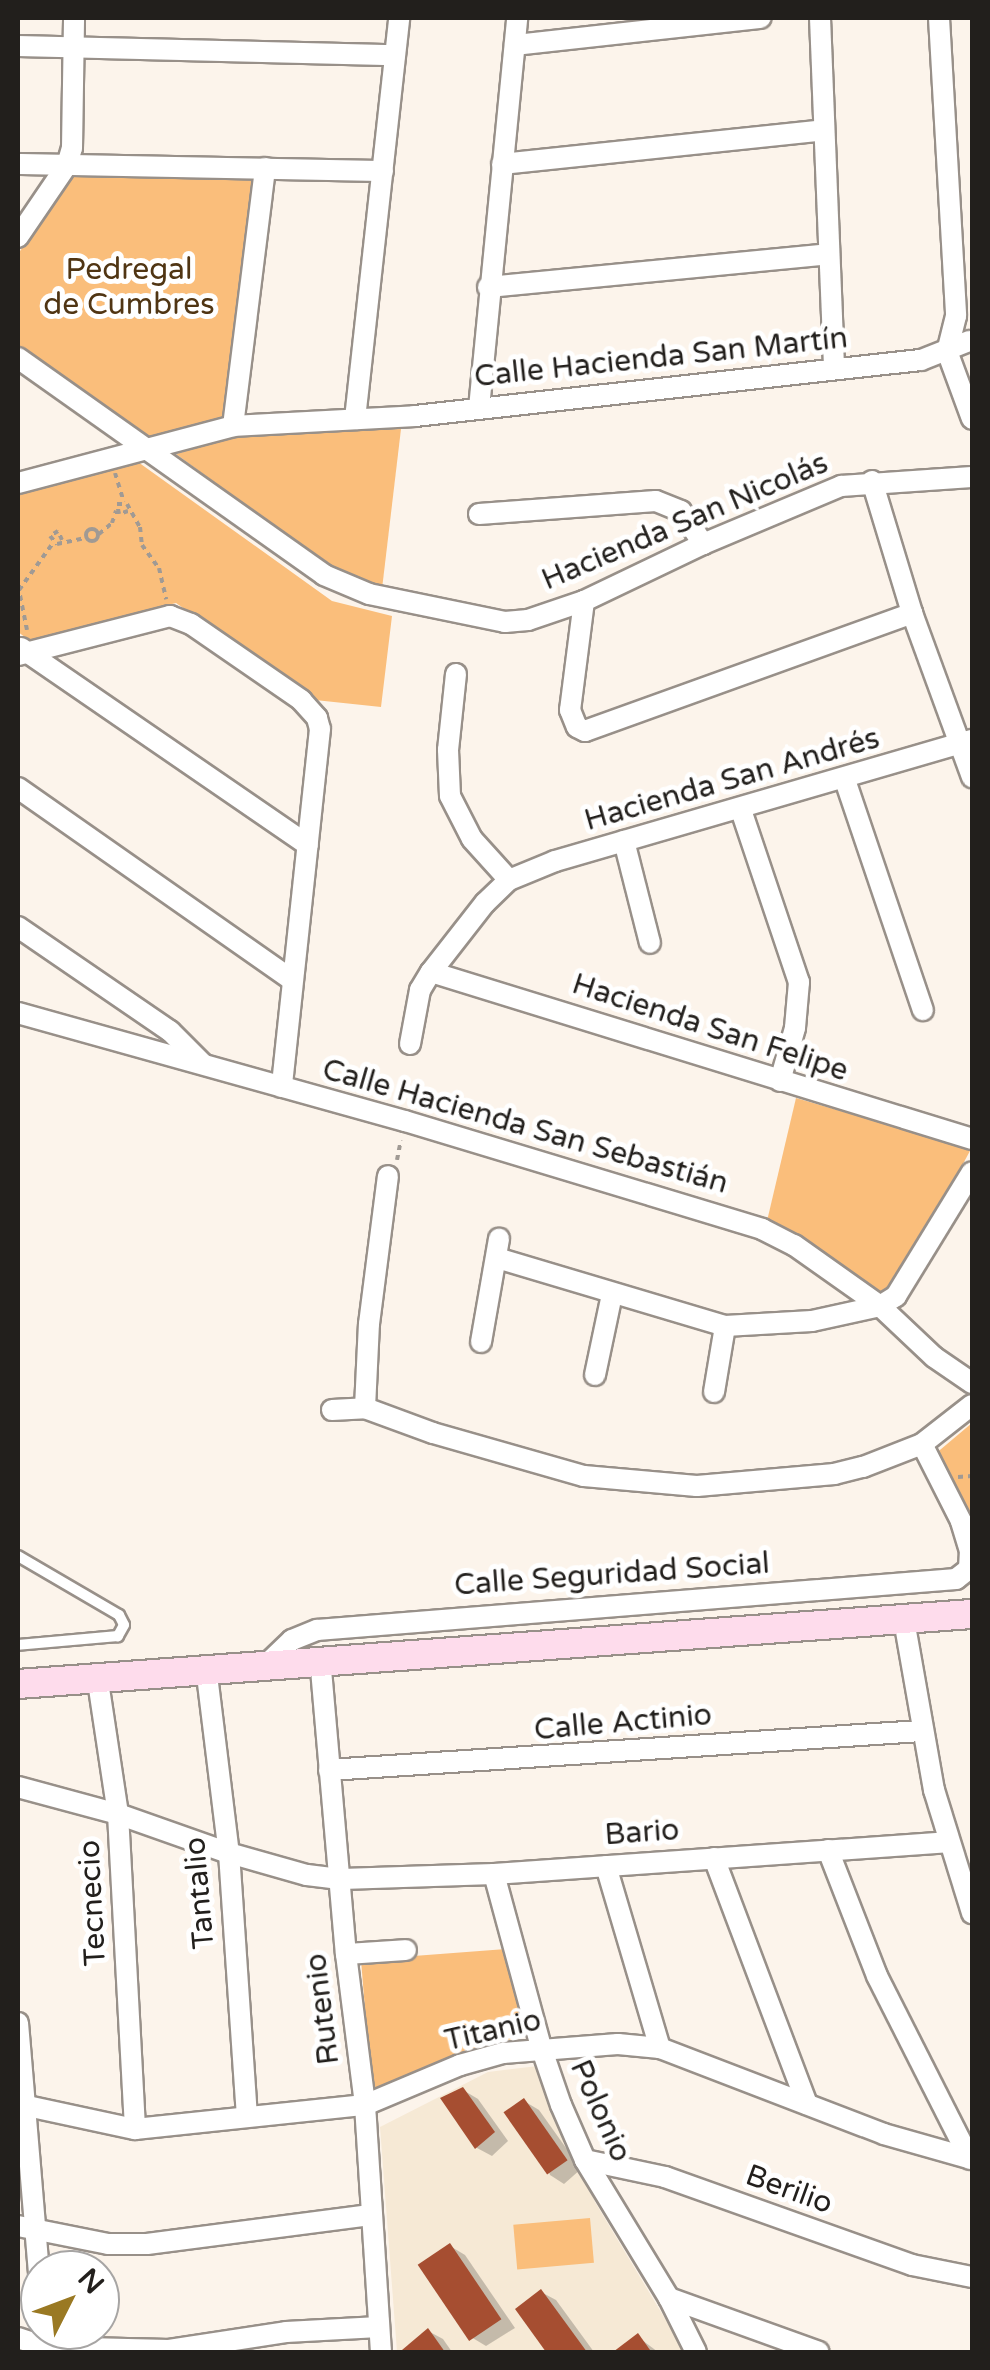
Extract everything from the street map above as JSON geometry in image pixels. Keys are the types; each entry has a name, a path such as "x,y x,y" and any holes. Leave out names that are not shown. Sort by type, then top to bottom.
{"street":[{"path":"18,237 67,165 73,135 74,18"},
{"path":"356,419 399,18"},
{"path":"478,408 518,18"},
{"path":"514,45 760,18"},
{"path":"820,18 834,368"},
{"path":"939,18 956,316 947,351 972,418"},
{"path":"18,46 395,55"},
{"path":"502,164 823,130"},
{"path":"18,164 382,171"},
{"path":"233,426 264,168"},
{"path":"488,287 828,254"},
{"path":"956,316 971,346"},
{"name":"Calle Hacienda San Martín","path":"18,483 233,426 478,408 921,360 971,346"},
{"name":"Hacienda San Nicolás","path":"18,358 324,575 368,594 505,622 528,620 584,601 817,494 872,481 972,476"},
{"path":"872,481 912,612 967,742 972,777"},
{"path":"479,514 656,501 681,511 704,544"},
{"path":"584,601 570,710 572,719 584,731 912,612"},
{"path":"21,651 170,616 191,624 300,700 317,718 320,729 282,1087"},
{"path":"21,651 308,844"},
{"path":"410,1044 420,990 430,972 484,903 510,880 472,838 450,796 448,750 456,674"},
{"name":"Hacienda San Andrés","path":"510,880 624,841 967,742"},
{"path":"845,780 923,1010"},
{"path":"18,788 291,979"},
{"path":"741,810 799,982 795,1028 780,1081"},
{"path":"624,841 650,942"},
{"path":"18,927 170,1031 204,1066"},
{"name":"Hacienda San Felipe","path":"430,972 972,1140"},
{"name":"Calle Hacienda San Sebastián","path":"18,1014 405,1120 762,1229 794,1245 880,1306 934,1357 972,1384"},
{"path":"481,1342 498,1249 612,1294 725,1326 784,1325 880,1306 904,1287 972,1172"},
{"path":"365,1408 369,1324 388,1176"},
{"path":"595,1375 612,1294"},
{"path":"714,1392 725,1326"},
{"path":"332,1410 365,1408 534,1463 652,1485 834,1474 922,1444 972,1405"},
{"name":"Calle Seguridad Social","path":"268,1663 292,1640 317,1630 945,1581 969,1570 970,1552 961,1521 922,1444"},
{"path":"18,1684 320,1658 972,1614"},
{"path":"904,1620 921,1732 947,1842 972,1913"},
{"name":"Rutenio","path":"320,1658 346,1954 365,2105 381,2352"},
{"name":"Tantalio","path":"206,1667 229,1853 247,2114"},
{"name":"Tecnecio","path":"96,1675 118,1814 136,2128"},
{"name":"Calle Actinio","path":"329,1770 921,1732"},
{"name":"Bario","path":"18,1788 118,1814 229,1853 342,1880 494,1874 947,1842"},
{"path":"828,1850 877,1976 971,2159"},
{"path":"714,1858 807,2104"},
{"path":"606,1866 660,2048"},
{"name":"Polonio","path":"494,1874 540,2047 586,2160 669,2298 696,2352"},
{"path":"346,1954 406,1950"},
{"path":"18,2023 27,2230 108,2244 147,2244 370,2215"},
{"name":"Titanio","path":"22,2105 136,2128 365,2105 460,2065 540,2047 591,2043 660,2048 884,2134 971,2159"},
{"name":"Berilio","path":"586,2160 665,2177 912,2265 972,2277"},
{"path":"669,2298 820,2352"},
{"path":"120,2347 169,2350 286,2332 379,2327"}],"lane":[{"path":"18,1556 118,1615 124,1624 118,1636 18,1645"}],"path":[{"path":"109,459 128,511 140,527 144,550 159,568 170,616"},
{"path":"21,651 29,625 19,590 53,543 95,540 112,523 117,504 124,502"},
{"path":"116,511 122,515 128,511"},
{"path":"86,538 90,529 98,534"},
{"path":"53,543 50,536 54,531 61,533 62,540"},
{"path":"388,1176 395,1170 405,1120"},
{"path":"951,1466 958,1477 972,1476"}],"shaded area":[{"path":"538,2066 595,2202 685,2352 397,2352 380,2127 488,2072"}],"green space":[{"name":"Pedregal de Cumbres","path":"73,174 252,176 225,418 151,438 18,346 18,254"},
{"path":"401,429 382,589 342,576 176,454 247,433"},
{"path":"138,462 332,601 392,616 381,707 315,700 176,603 29,640 18,632 18,495"},
{"path":"796,1098 971,1149 891,1298 877,1305 767,1221"},
{"path":"972,1423 972,1533 934,1455"},
{"path":"506,1949 525,2036 466,2050 372,2094 361,1960"},
{"path":"590,2218 594,2263 517,2270 513,2225"}],"building":[{"path":"463,2087 495,2132 475,2149 440,2098"},
{"path":"524,2098 568,2160 547,2175 504,2112"},
{"path":"450,2243 501,2319 469,2341 418,2265"},
{"path":"541,2289 587,2352 546,2352 515,2309"},
{"path":"428,2328 445,2352 403,2352 402,2350"},
{"path":"638,2333 650,2350 613,2352"}]}
